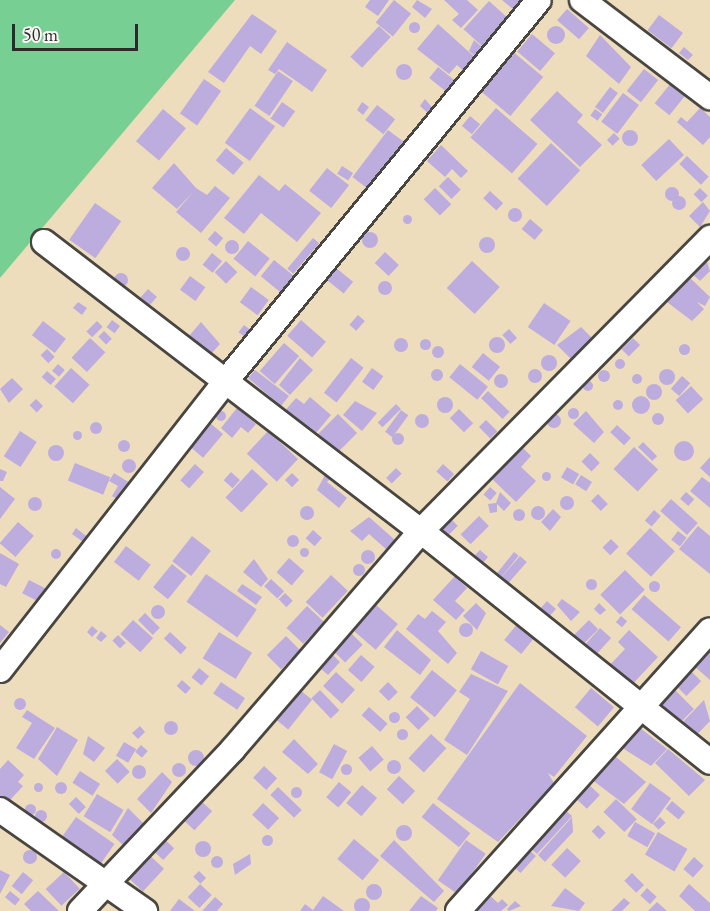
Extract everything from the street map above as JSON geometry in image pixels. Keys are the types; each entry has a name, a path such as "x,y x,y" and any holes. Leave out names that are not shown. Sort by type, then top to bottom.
{"street":[{"path":"0,670 225,382 539,0"},
{"path":"582,0 710,97"},
{"path":"80,911 233,750 421,531 710,238"},
{"path":"44,242 421,531 710,762"},
{"path":"458,911 710,630"},
{"path":"0,810 145,911"}],"green space":[{"path":"0,0 235,0 0,278"}],"building":[{"path":"370,0 389,0 378,16 365,7"},
{"path":"394,0 411,14 393,36 376,23"},
{"path":"417,0 432,9 425,18 412,7"},
{"path":"444,0 467,0 478,10 461,28 452,20 459,14"},
{"path":"502,0 523,0 514,10"},
{"path":"489,1 510,20 484,48 464,29"},
{"path":"567,9 589,28 579,39 557,20"},
{"path":"252,14 277,31 261,54 250,46 224,83 208,72"},
{"path":"659,15 683,33 672,48 648,30"},
{"path":"414,21 420,27 414,33 408,27"},
{"path":"438,24 479,61 467,74 457,65 449,74 417,49"},
{"path":"379,26 391,37 362,68 350,57"},
{"path":"552,26 560,26 565,31 563,42 552,44 547,39 547,31"},
{"path":"532,34 555,53 540,71 517,52"},
{"path":"600,35 631,67 619,84 586,56"},
{"path":"474,40 482,47 475,56 469,51"},
{"path":"287,42 327,70 312,92 279,69 275,74 268,70"},
{"path":"684,47 693,55 688,60 679,53"},
{"path":"511,50 543,77 510,116 478,89"},
{"path":"404,64 410,66 412,72 410,78 404,80 398,78 396,72 398,66"},
{"path":"438,67 460,85 451,96 429,78"},
{"path":"644,69 658,80 641,102 627,91"},
{"path":"278,71 293,81 269,116 255,106"},
{"path":"204,79 221,91 197,125 180,113"},
{"path":"671,83 686,95 669,115 655,103"},
{"path":"610,87 618,93 603,113 595,107"},
{"path":"557,91 583,115 577,122 602,145 580,167 530,120"},
{"path":"623,93 639,105 617,134 601,122"},
{"path":"425,99 435,111 431,116 420,106"},
{"path":"282,102 295,111 284,128 271,118"},
{"path":"362,102 369,107 363,115 357,110"},
{"path":"377,105 395,119 383,134 365,120"},
{"path":"250,108 275,126 250,161 225,143"},
{"path":"496,108 538,144 512,174 470,137"},
{"path":"700,108 710,117 710,137 703,145 677,122 681,117 687,122"},
{"path":"163,109 186,128 159,160 136,141"},
{"path":"595,109 602,114 598,121 590,115"},
{"path":"470,116 480,124 472,134 462,126"},
{"path":"388,130 404,142 368,189 352,177"},
{"path":"627,130 633,130 638,138 636,144 627,146 622,141 622,135"},
{"path":"614,133 620,139 613,146 607,140"},
{"path":"669,139 684,155 656,181 641,165"},
{"path":"551,143 580,170 547,206 518,179"},
{"path":"441,145 468,171 461,178 452,169 445,177 427,161"},
{"path":"226,148 244,163 233,175 216,160"},
{"path":"687,156 709,177 701,185 679,164"},
{"path":"174,163 196,188 207,195 215,186 230,198 201,233 176,212 193,192 177,209 152,188"},
{"path":"342,166 353,173 348,181 337,174"},
{"path":"327,168 349,185 331,208 309,191"},
{"path":"259,175 279,191 285,184 321,213 297,242 261,213 244,234 224,218"},
{"path":"448,177 461,190 452,199 439,186"},
{"path":"672,187 677,189 679,194 677,199 672,201 667,199 665,194 667,189"},
{"path":"435,188 451,204 440,216 424,199"},
{"path":"700,188 708,196 701,202 694,194"},
{"path":"490,191 503,203 496,211 483,198"},
{"path":"679,196 684,198 686,203 684,208 679,210 674,208 672,203 674,198"},
{"path":"703,202 710,211 700,227 689,216"},
{"path":"95,203 121,221 95,258 69,240"},
{"path":"512,208 518,208 522,215 518,222 512,222 508,218 508,212"},
{"path":"407,215 411,219 407,223 403,219"},
{"path":"530,219 543,230 535,240 522,229"},
{"path":"215,231 223,238 216,247 208,239"},
{"path":"370,232 376,234 378,240 376,246 370,248 364,246 362,240 364,234"},
{"path":"484,237 490,237 495,245 493,251 484,253 479,248 479,242"},
{"path":"313,238 319,243 293,274 287,269"},
{"path":"229,240 235,240 239,247 235,254 229,254 225,250 225,244"},
{"path":"248,241 270,259 255,276 234,259"},
{"path":"180,247 186,247 190,254 186,261 180,261 176,257 176,251"},
{"path":"385,252 399,265 389,276 375,263"},
{"path":"212,253 222,261 213,273 203,265"},
{"path":"704,253 710,271 700,281 688,270"},
{"path":"274,260 294,276 281,293 261,276"},
{"path":"226,261 237,272 226,284 215,272"},
{"path":"472,261 500,287 475,314 447,288"},
{"path":"336,268 353,282 344,294 327,280"},
{"path":"121,273 126,275 128,280 126,285 121,287 116,285 114,280 116,275"},
{"path":"687,275 710,297 705,306 697,302 704,309 692,321 663,299"},
{"path":"190,276 205,287 195,301 180,290"},
{"path":"385,281 390,283 392,288 390,293 385,295 380,293 378,288 380,283"},
{"path":"251,287 269,300 258,315 240,302"},
{"path":"148,289 157,297 150,305 141,297"},
{"path":"78,302 87,308 82,315 73,308"},
{"path":"544,303 571,321 554,345 528,327"},
{"path":"358,315 365,321 356,331 349,325"},
{"path":"112,320 120,326 115,333 107,327"},
{"path":"301,320 326,342 312,357 287,336"},
{"path":"43,321 66,339 55,353 32,335"},
{"path":"97,321 103,327 92,337 86,332"},
{"path":"201,322 220,344 211,354 189,336"},
{"path":"244,325 252,331 247,338 239,332"},
{"path":"581,327 593,339 572,360 557,345"},
{"path":"509,329 517,338 510,344 502,335"},
{"path":"104,331 112,339 106,344 98,337"},
{"path":"497,337 505,345 497,353 489,345"},
{"path":"90,338 105,352 87,372 72,358"},
{"path":"401,338 406,340 408,345 406,350 401,352 396,350 394,345 396,340"},
{"path":"633,338 640,345 629,356 622,349"},
{"path":"425,339 429,340 429,348 425,349 421,348 420,344 421,340"},
{"path":"284,343 299,356 275,384 260,371"},
{"path":"684,343 690,349 684,355 678,349"},
{"path":"440,346 444,352 440,358 436,358 432,350"},
{"path":"47,349 55,357 48,363 41,355"},
{"path":"483,353 500,367 489,381 472,367"},
{"path":"549,355 555,357 557,363 555,369 549,371 543,369 541,363 543,357"},
{"path":"300,358 313,370 290,395 279,385"},
{"path":"351,358 364,368 337,403 324,393"},
{"path":"620,359 624,360 624,368 620,369 616,368 615,364 616,360"},
{"path":"58,364 65,370 59,377 52,371"},
{"path":"460,364 488,387 477,400 449,377"},
{"path":"71,368 90,385 73,403 54,387"},
{"path":"372,368 383,376 373,390 362,382"},
{"path":"439,369 443,375 439,381 435,381 431,373"},
{"path":"532,369 538,369 542,376 538,383 532,383 528,379 528,373"},
{"path":"664,369 670,369 675,377 673,383 664,385 659,380 659,374"},
{"path":"255,370 289,396 281,406 248,378"},
{"path":"606,370 610,376 606,382 602,382 598,374"},
{"path":"47,371 56,379 51,385 42,377"},
{"path":"498,374 504,374 508,381 504,388 498,388 494,384 494,378"},
{"path":"637,374 642,379 637,384 632,379"},
{"path":"682,376 690,383 679,396 671,389"},
{"path":"12,378 23,389 9,403 0,389"},
{"path":"588,381 592,382 592,390 588,391 584,390 583,386 584,382"},
{"path":"651,384 657,384 662,392 660,398 651,400 646,395 646,389"},
{"path":"691,386 703,399 688,413 676,400"},
{"path":"488,391 510,412 503,419 481,398"},
{"path":"641,396 647,399 650,405 647,411 641,414 635,411 632,405 635,399"},
{"path":"310,397 331,415 311,439 282,414 296,398 304,404"},
{"path":"445,397 453,405 445,413 437,405"},
{"path":"36,399 43,406 37,412 30,405"},
{"path":"618,400 622,401 622,409 618,410 614,409 613,405 614,401"},
{"path":"355,401 377,413 362,431 343,415"},
{"path":"396,404 401,409 383,427 378,422"},
{"path":"237,408 256,424 248,433 241,427 232,438 221,428"},
{"path":"573,408 577,409 577,417 573,418 569,417 568,413 569,409"},
{"path":"459,409 473,423 464,432 450,418"},
{"path":"401,410 408,415 392,437 385,432"},
{"path":"221,411 226,416 221,421 216,416"},
{"path":"586,411 604,432 594,443 573,424"},
{"path":"658,413 664,419 658,425 652,419"},
{"path":"338,414 357,433 335,455 316,436"},
{"path":"422,414 427,416 429,421 427,426 422,428 417,426 415,421 417,416"},
{"path":"551,414 557,414 561,421 557,428 551,428 547,424 547,418"},
{"path":"486,420 497,431 490,438 479,427"},
{"path":"96,422 102,428 96,434 90,428"},
{"path":"210,423 223,434 203,458 190,447"},
{"path":"617,425 631,438 624,445 610,432"},
{"path":"20,431 37,442 20,467 4,456"},
{"path":"77,431 81,435 77,439 73,435"},
{"path":"268,431 298,459 277,482 247,454"},
{"path":"398,433 404,439 398,445 392,439"},
{"path":"126,440 129,441 129,451 122,452 119,451 118,444 119,441"},
{"path":"684,441 691,444 694,451 691,458 684,461 677,458 674,451 677,444"},
{"path":"643,442 657,456 652,461 638,447"},
{"path":"53,445 59,445 64,453 62,459 53,461 48,456 48,450"},
{"path":"521,446 531,456 521,467 536,481 516,502 490,477"},
{"path":"634,447 658,470 638,491 614,469"},
{"path":"590,453 600,463 591,471 582,461"},
{"path":"710,457 710,477 700,468"},
{"path":"126,459 132,459 136,466 132,473 126,473 122,469 122,463"},
{"path":"75,463 110,477 103,495 68,481"},
{"path":"195,464 204,472 189,488 180,480"},
{"path":"443,464 454,474 447,481 436,471"},
{"path":"567,467 579,474 573,484 561,477"},
{"path":"396,468 402,474 392,484 386,478"},
{"path":"0,469 7,472 3,481 0,481"},
{"path":"252,469 268,484 241,513 225,498"},
{"path":"231,472 240,480 233,488 224,480"},
{"path":"546,472 550,476 546,480 542,476"},
{"path":"114,473 130,483 120,501 112,496 118,486 109,481"},
{"path":"292,473 299,480 292,487 285,480"},
{"path":"326,473 331,478 327,482 347,498 339,508 317,490"},
{"path":"581,475 592,482 586,491 575,484"},
{"path":"702,477 710,483 710,508 690,491"},
{"path":"0,487 15,499 0,519"},
{"path":"490,487 497,493 490,500 483,495"},
{"path":"500,492 511,503 504,511 497,504 497,512 490,513 488,504 496,503"},
{"path":"686,492 694,499 688,506 680,499"},
{"path":"598,494 608,504 601,511 591,501"},
{"path":"567,496 572,498 574,503 572,508 567,510 562,508 560,503 562,498"},
{"path":"35,497 40,499 42,504 40,509 35,511 30,509 28,504 30,499"},
{"path":"671,499 698,523 687,535 660,511"},
{"path":"307,506 312,508 314,513 312,518 307,520 302,518 300,513 302,508"},
{"path":"538,506 543,508 545,513 543,518 538,520 533,518 531,513 533,508"},
{"path":"521,509 525,515 521,521 517,521 513,513"},
{"path":"553,509 561,517 550,531 541,522"},
{"path":"654,510 661,516 652,526 645,521"},
{"path":"479,516 489,526 471,544 461,534"},
{"path":"369,517 395,540 387,550 369,534 362,541 350,531"},
{"path":"450,518 458,526 445,539 437,531"},
{"path":"18,522 34,536 15,557 0,543"},
{"path":"698,526 710,536 710,574 679,549"},
{"path":"76,528 90,539 86,544 72,534"},
{"path":"650,528 675,551 651,577 626,554"},
{"path":"313,530 322,538 315,546 306,538"},
{"path":"678,531 687,538 680,546 671,540"},
{"path":"295,535 299,541 295,547 291,547 287,539"},
{"path":"192,536 211,551 191,576 172,561"},
{"path":"611,539 619,547 610,555 603,547"},
{"path":"126,546 151,565 139,581 114,562"},
{"path":"304,548 308,552 304,556 300,552"},
{"path":"56,549 60,550 60,558 56,559 52,558 51,554 52,550"},
{"path":"368,550 373,552 375,557 373,562 368,564 363,562 361,557 363,552"},
{"path":"480,550 488,557 483,563 475,555"},
{"path":"514,552 519,556 498,581 493,578"},
{"path":"0,553 19,564 6,587 0,584"},
{"path":"520,556 527,562 505,587 498,581"},
{"path":"289,558 304,571 292,585 277,572"},
{"path":"254,559 268,579 261,587 243,572"},
{"path":"172,564 187,576 168,599 153,587"},
{"path":"359,564 365,570 359,576 353,570"},
{"path":"625,570 645,590 620,615 600,595"},
{"path":"206,574 257,610 237,637 186,602"},
{"path":"331,575 348,591 323,618 306,602"},
{"path":"455,576 467,588 455,601 465,610 456,620 433,600"},
{"path":"271,579 284,591 277,599 264,586"},
{"path":"591,579 595,580 595,588 591,589 587,588 586,584 587,580"},
{"path":"29,580 49,590 42,603 22,593"},
{"path":"654,580 660,586 654,592 648,586"},
{"path":"242,584 262,597 256,605 237,591"},
{"path":"285,593 293,601 286,607 279,599"},
{"path":"644,595 681,627 669,641 632,609"},
{"path":"562,599 580,612 571,621 557,605"},
{"path":"547,601 556,609 549,617 540,609"},
{"path":"476,603 486,613 477,630 463,616"},
{"path":"599,603 606,610 600,615 594,609"},
{"path":"155,605 161,605 165,612 161,619 155,619 151,615 151,609"},
{"path":"376,605 398,624 376,650 354,631"},
{"path":"307,606 324,622 303,644 287,628"},
{"path":"432,611 446,622 438,631 457,653 448,664 406,629 418,614 425,619"},
{"path":"145,613 160,628 153,635 138,620"},
{"path":"621,616 627,621 622,627 616,622"},
{"path":"133,620 153,638 140,652 120,634"},
{"path":"589,620 598,629 578,649 569,640"},
{"path":"466,623 471,625 473,630 471,635 466,637 461,635 459,630 461,625"},
{"path":"518,623 535,637 521,654 504,640"},
{"path":"0,625 9,632 0,643"},
{"path":"92,626 98,631 92,637 87,632"},
{"path":"600,628 611,638 592,659 581,649"},
{"path":"397,630 431,660 420,675 384,647"},
{"path":"629,630 658,657 627,690 605,670 625,649 618,642"},
{"path":"101,631 107,636 101,642 96,638"},
{"path":"170,632 187,648 181,654 164,639"},
{"path":"219,632 252,653 236,679 203,658"},
{"path":"350,632 363,645 345,662 332,650"},
{"path":"118,635 126,643 120,648 112,641"},
{"path":"286,636 300,650 281,669 267,655"},
{"path":"710,645 710,680 693,665"},
{"path":"329,651 340,662 328,675 320,668 316,673 312,669"},
{"path":"481,651 508,666 498,684 471,669"},
{"path":"361,655 375,667 361,682 348,670"},
{"path":"687,667 701,681 686,696 672,682"},
{"path":"199,668 209,676 202,686 191,677"},
{"path":"432,670 457,690 435,717 410,697"},
{"path":"336,672 355,690 342,704 323,686"},
{"path":"471,674 508,691 467,755 444,740 470,699 459,692"},
{"path":"182,680 191,688 186,694 177,686"},
{"path":"221,682 245,698 237,710 213,694"},
{"path":"388,682 398,692 389,701 379,691"},
{"path":"520,683 587,736 554,777 548,773 554,783 498,842 437,799"},
{"path":"295,686 312,700 288,729 271,716"},
{"path":"672,687 694,709 671,732 649,710"},
{"path":"591,688 614,707 598,726 575,707"},
{"path":"320,690 339,710 331,718 311,698"},
{"path":"22,698 26,704 22,710 18,710 14,702"},
{"path":"704,700 710,721 690,742 676,729"},
{"path":"417,706 430,719 418,730 406,717"},
{"path":"369,707 388,724 380,732 362,715"},
{"path":"27,710 55,728 34,759 16,748 32,723 22,717"},
{"path":"394,712 398,713 398,721 394,722 390,721 389,717 390,713"},
{"path":"168,721 174,721 178,728 174,735 168,735 164,731 164,725"},
{"path":"635,724 667,749 651,766 616,744"},
{"path":"140,726 145,732 138,739 132,733"},
{"path":"57,727 78,740 57,776 38,759"},
{"path":"402,729 406,730 406,738 402,739 398,738 397,734 398,730"},
{"path":"431,734 446,748 424,772 408,758"},
{"path":"88,736 105,748 94,762 83,754"},
{"path":"294,739 318,764 308,774 282,752"},
{"path":"124,742 136,749 128,763 116,756"},
{"path":"334,744 347,751 332,779 319,772"},
{"path":"141,745 148,751 142,758 135,752"},
{"path":"372,746 384,760 370,771 358,758"},
{"path":"668,749 705,780 689,796 655,763"},
{"path":"196,750 202,752 204,758 202,764 196,766 190,764 188,758 190,752"},
{"path":"610,752 646,782 624,804 587,776"},
{"path":"117,759 130,772 118,784 105,771"},
{"path":"8,760 24,775 18,782 23,786 0,811 0,769"},
{"path":"391,760 397,760 401,767 397,774 391,774 387,770 387,764"},
{"path":"176,763 182,763 186,770 182,777 176,777 172,773 172,767"},
{"path":"346,764 350,765 350,773 346,774 342,773 341,769 342,765"},
{"path":"136,765 142,765 146,772 142,779 136,779 132,775 132,769"},
{"path":"264,766 277,778 266,790 253,778"},
{"path":"80,771 100,784 93,796 72,783"},
{"path":"162,772 172,782 151,813 137,799"},
{"path":"399,776 415,791 403,804 387,789"},
{"path":"63,782 66,783 66,793 59,794 56,793 55,786 56,783"},
{"path":"339,782 351,792 338,808 326,797"},
{"path":"586,782 600,795 587,809 573,796"},
{"path":"38,783 42,787 38,791 34,787"},
{"path":"650,783 671,798 652,824 631,809"},
{"path":"362,785 377,798 361,816 346,803"},
{"path":"296,786 302,792 296,798 290,792"},
{"path":"278,787 302,810 294,818 270,795"},
{"path":"97,794 124,810 110,832 84,816"},
{"path":"76,797 86,807 79,814 69,804"},
{"path":"199,799 212,811 194,830 181,818"},
{"path":"616,799 637,819 624,832 603,812"},
{"path":"672,801 685,812 679,820 666,809"},
{"path":"263,803 279,818 268,830 252,815"},
{"path":"433,803 470,833 459,847 422,817"},
{"path":"30,804 34,805 34,813 30,814 26,813 25,809 26,805"},
{"path":"128,808 144,824 123,845 112,835"},
{"path":"43,810 47,816 43,822 39,822 35,814"},
{"path":"566,811 572,816 537,854 528,846"},
{"path":"76,817 115,844 98,868 59,841"},
{"path":"572,817 573,832 545,862 538,855"},
{"path":"660,817 666,823 659,830 653,824"},
{"path":"635,822 655,833 647,847 627,836"},
{"path":"404,825 410,827 412,833 410,839 404,841 398,839 396,833 398,827"},
{"path":"598,825 606,833 599,839 592,831"},
{"path":"658,832 687,849 674,872 645,855"},
{"path":"267,835 271,836 271,844 267,845 263,844 262,840 263,836"},
{"path":"161,836 174,848 163,860 150,848"},
{"path":"354,839 379,860 363,880 337,859"},
{"path":"394,840 444,891 434,902 380,856"},
{"path":"466,840 486,854 458,894 438,880"},
{"path":"203,841 211,849 203,857 195,849"},
{"path":"527,848 536,856 521,873 512,865"},
{"path":"567,848 581,861 565,878 551,865"},
{"path":"27,850 33,850 37,857 33,864 27,864 23,860 23,854"},
{"path":"145,851 164,869 143,891 124,874"},
{"path":"250,854 251,864 235,875 233,864"},
{"path":"219,856 223,862 219,868 215,868 211,860"},
{"path":"694,857 704,866 693,878 683,869"},
{"path":"0,870 10,875 0,894"},
{"path":"199,871 206,878 200,884 193,877"},
{"path":"23,872 33,880 22,894 12,886"},
{"path":"64,872 80,889 61,906 46,889"},
{"path":"632,873 644,885 636,893 624,881"},
{"path":"200,884 212,895 199,908 188,897"},
{"path":"371,884 377,884 382,892 380,898 371,900 366,895 366,889"},
{"path":"689,884 710,903 710,911 695,911 679,896"},
{"path":"565,888 585,903 579,911 551,906"},
{"path":"647,888 657,897 650,904 640,895"},
{"path":"10,891 20,899 15,905 5,897"},
{"path":"38,891 59,911 31,911 24,904"},
{"path":"485,891 498,903 502,899 508,905 501,911 473,911"},
{"path":"323,896 344,911 300,911 305,904 313,910"},
{"path":"421,896 438,908 436,911 409,911"},
{"path":"215,897 223,904 217,911 202,911"},
{"path":"362,898 368,900 370,906 368,912 362,914 356,912 354,906 356,900"},
{"path":"624,898 630,903 622,911 611,911"},
{"path":"179,899 195,911 170,911"},
{"path":"515,901 521,906 509,911 507,909"},
{"path":"657,902 667,911 648,911"}]}
